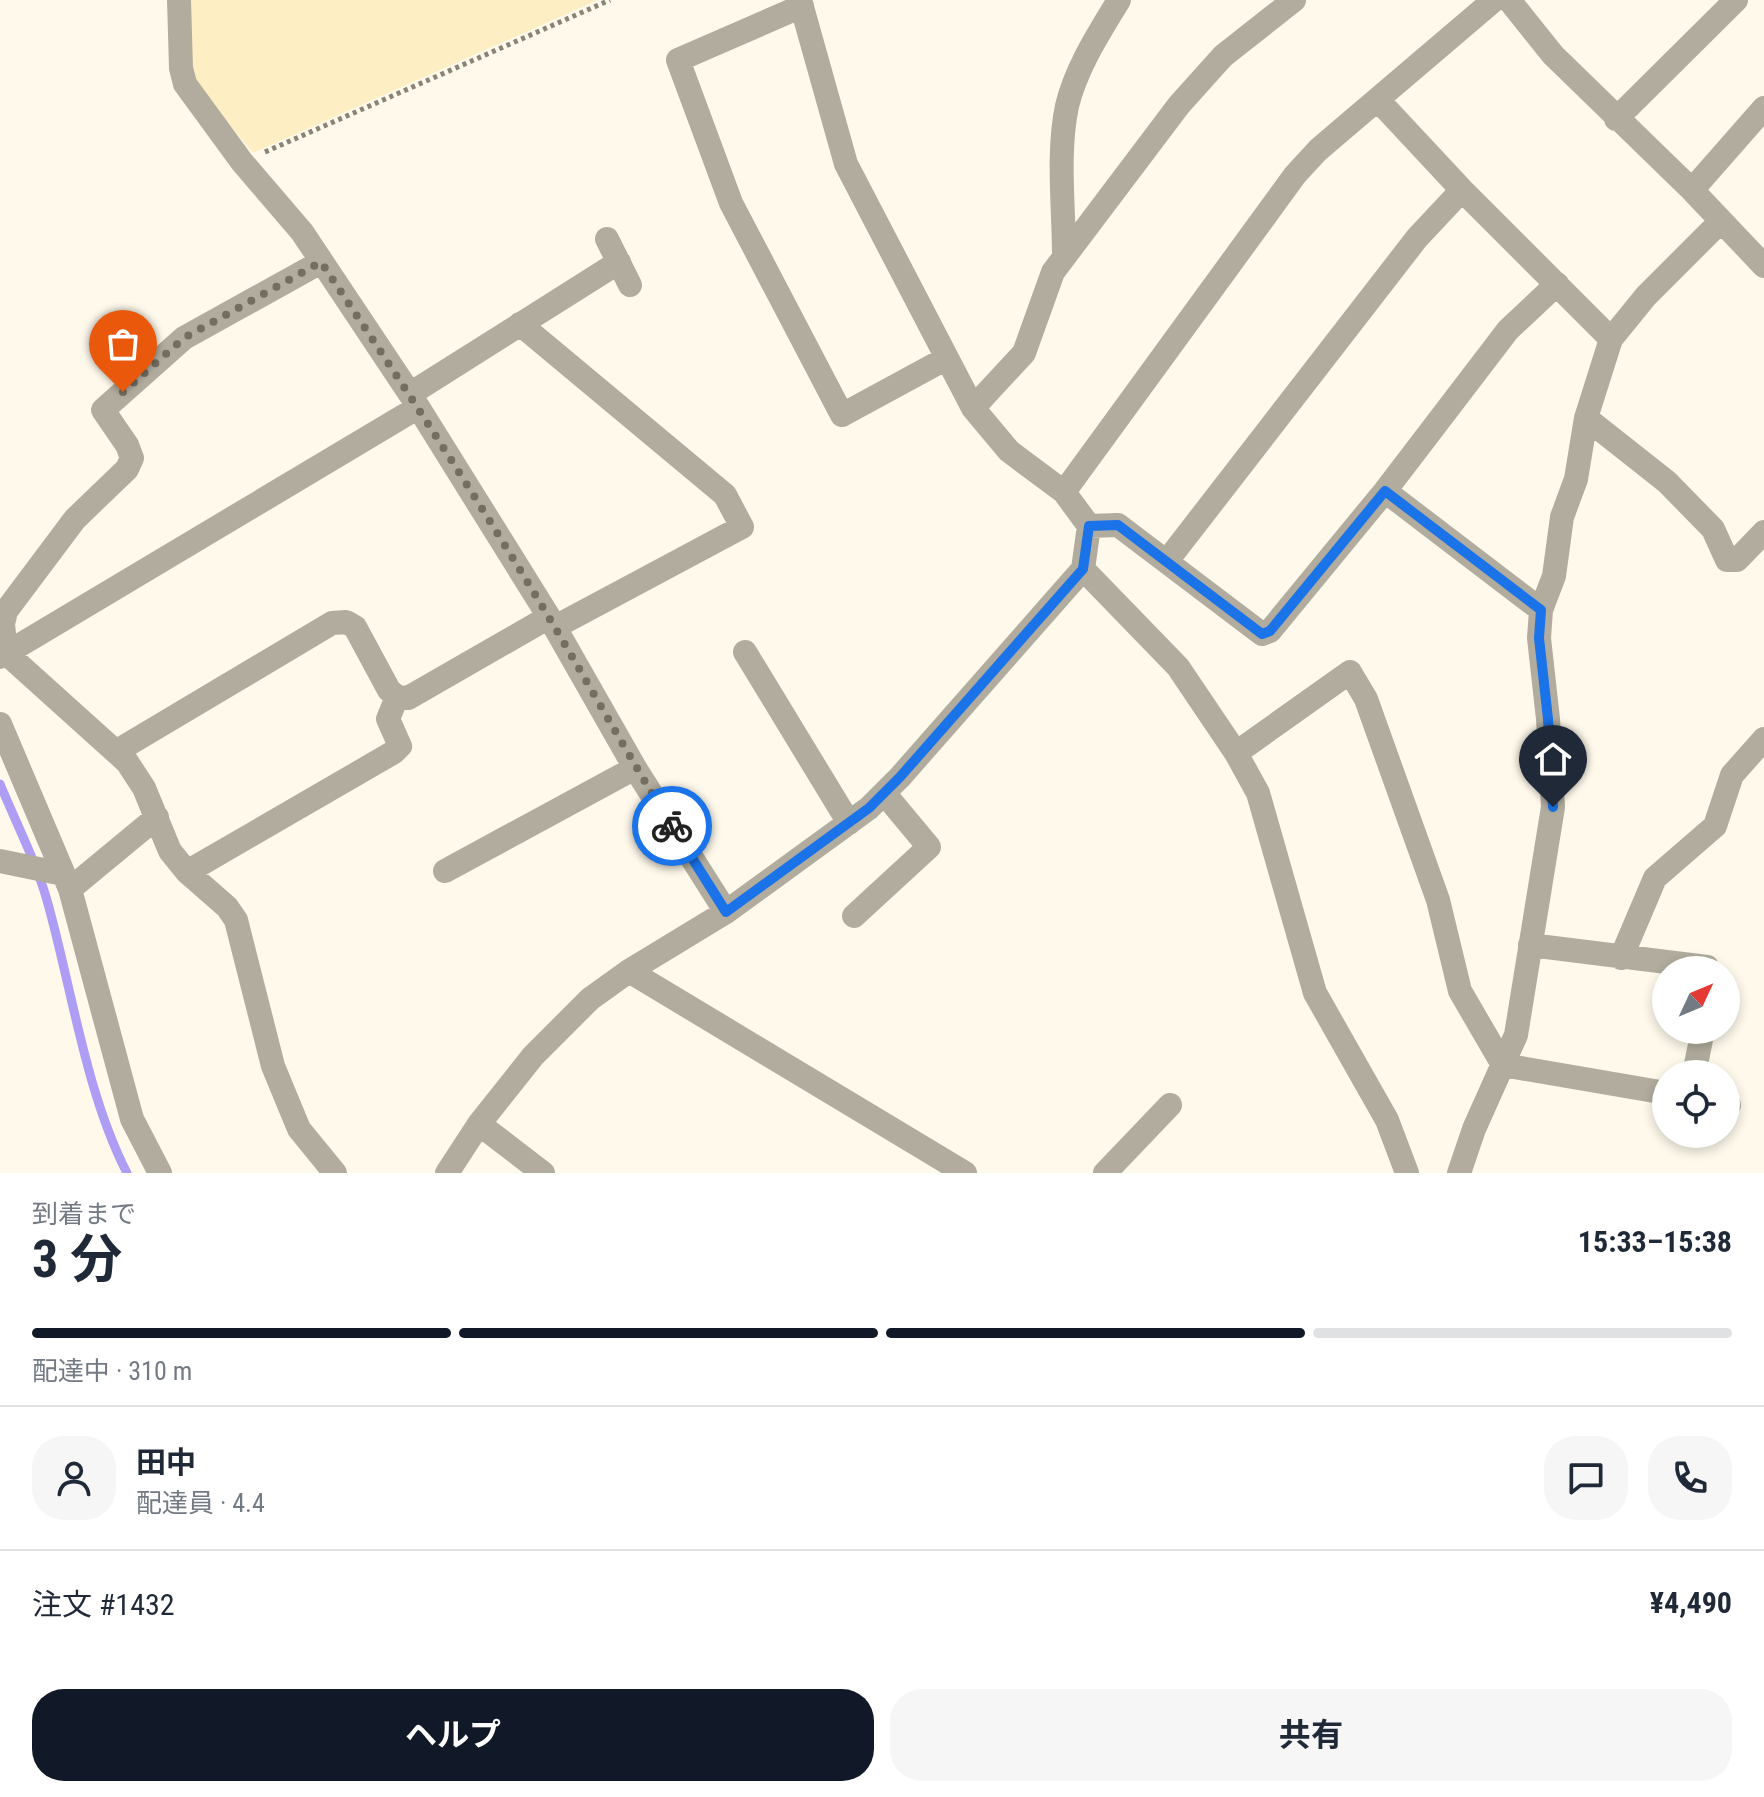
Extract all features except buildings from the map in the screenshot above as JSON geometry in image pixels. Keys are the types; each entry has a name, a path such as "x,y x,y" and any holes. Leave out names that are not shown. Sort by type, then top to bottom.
{"street":[{"path":"179,0 181,68 185,84 242,162 302,232 414,401 552,622 635,768 726,912"},
{"path":"1064,256 1062,142 1068,104 1089,50 1119,0"},
{"path":"973,408 1024,353 1053,272 1179,105 1223,56 1294,0"},
{"path":"1064,492 1295,175 1318,150 1494,0"},
{"path":"1509,0 1553,55 1692,190 1764,266"},
{"path":"1616,119 1736,0"},
{"path":"447,1173 479,1124 533,1056 590,999 629,971 726,912 849,823 884,793 1083,569 1089,526 1064,492 1009,451 973,408 947,358 846,164 801,3 678,60 731,203 842,415 947,358"},
{"path":"1378,100 1462,190 1611,339"},
{"path":"1692,190 1764,108"},
{"path":"1167,561 1417,238 1462,190"},
{"path":"1459,1173 1474,1129 1516,1035 1553,807 1539,638 1541,610 1554,576 1562,517 1576,479 1586,418 1611,339 1646,296 1721,221"},
{"path":"607,239 630,285"},
{"path":"321,262 184,338 103,410 127,445 132,458 127,469 75,519 6,611 3,655 117,751 137,773 170,851 187,872 227,907 236,920 273,1066 299,1129 335,1173"},
{"path":"3,655 414,401 520,324 619,262"},
{"path":"1089,526 1118,525 1262,634 1270,631 1385,491 1508,330 1557,284"},
{"path":"117,751 332,623 346,622 355,627 389,690 397,697 408,698 742,527 725,495 520,324"},
{"path":"1586,418 1667,482 1713,529 1727,560 1737,560 1764,532"},
{"path":"1385,491 1541,610"},
{"path":"1083,569 1178,667 1236,753 1258,793 1315,993 1387,1120 1407,1173"},
{"path":"745,652 849,823"},
{"path":"1236,753 1350,672 1366,699 1438,900 1460,991 1503,1065"},
{"path":"187,872 394,752 400,746 388,719 397,697"},
{"path":"0,724 67,881 132,1119 160,1173"},
{"path":"1621,958 1655,878 1715,826 1732,775 1764,739"},
{"path":"445,871 635,768"},
{"path":"854,916 929,847 884,793"},
{"path":"67,881 157,817"},
{"path":"0,861 67,881"},
{"path":"1530,945 1652,961"},
{"path":"629,971 965,1173"},
{"path":"1503,1065 1652,1091"},
{"path":"1105,1173 1170,1105"},
{"path":"479,1124 543,1173"}],"path":[{"path":"242,162 610,0"}],"shaded area":[{"path":"190,0 598,0 253,153 203,93 195,78"}],"waterway":[{"path":"0,784 43,889 90,1075 127,1173"}],"way so far":[{"path":"123,392 184,338 321,262 410,394 549,617 635,768 672,826"}],"route":[{"path":"672,826 726,912 869,808 900,777 1083,569 1089,526 1118,525 1262,634 1270,631 1385,491 1541,610 1539,638 1553,807"}]}
